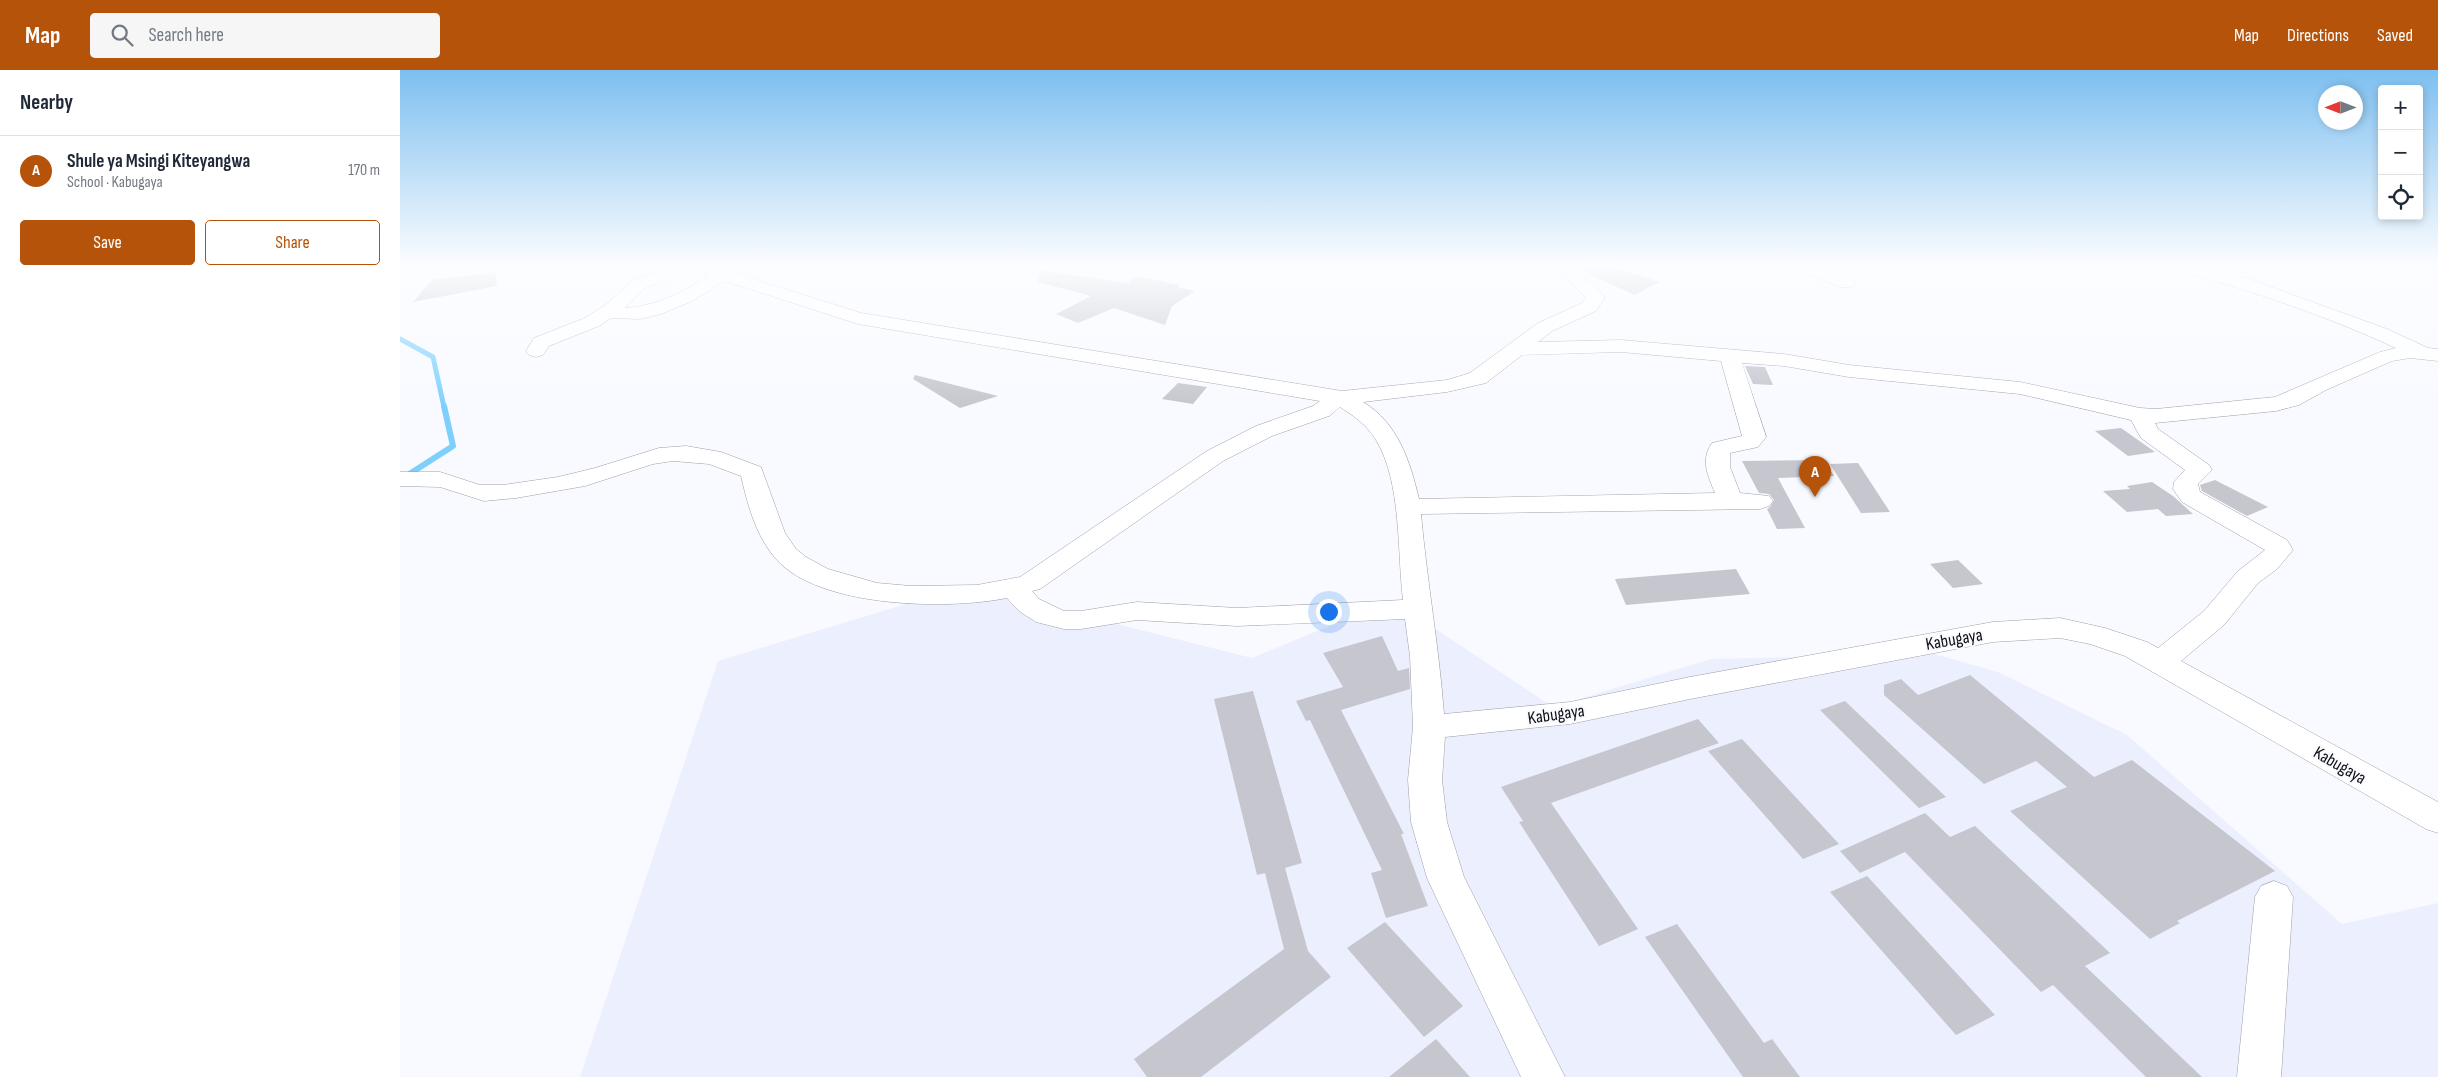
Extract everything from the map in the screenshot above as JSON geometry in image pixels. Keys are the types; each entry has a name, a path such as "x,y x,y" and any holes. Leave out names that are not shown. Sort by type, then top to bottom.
{"street":[{"path":"536,351 541,342 574,330 607,313"},
{"path":"619,313 634,313"},
{"path":"843,313 858,318 1340,398 1430,388 1465,382 1492,370 1545,327 1575,313"},
{"path":"2326,313 2430,353"},
{"path":"1520,349 1621,346 1784,360 1849,370 2020,388 2140,415 2176,416 2276,404 2291,400 2318,385 2387,356 2430,353"},
{"path":"1730,356 1754,437 1750,442 1720,448 1719,450 1718,463 1730,500"},
{"path":"1340,398 1367,414 1387,438 1399,466 1408,507 1412,561 1425,656 1430,727 1426,780 1429,822 1446,878 1543,1077"},
{"path":"400,479 438,480 453,484 472,493 518,491 599,475 647,458 673,453 693,453 718,458 752,472 762,514 779,544 796,563 823,576 880,592 921,595 973,594 1014,589 1030,582 1215,456 1264,431 1321,411 1340,398"},
{"path":"2140,415 2149,433 2200,470 2186,482 2185,490 2191,496 2201,504 2270,541 2278,546 2280,550 2267,564 2248,577 2214,618 2160,663"},
{"path":"1408,507 1730,500 1760,501"},
{"path":"1014,589 1029,605 1046,614 1064,620 1081,620 1137,611 1237,616 1418,609"},
{"name":"Kabugaya","path":"1430,727 1570,713 1708,684 1993,632 2060,628 2095,635 2136,649 2438,819"},
{"path":"2259,1077 2274,897"}],"shaded area":[{"path":"965,586 1252,658 1392,600 1553,707 1711,659 1934,654 1998,672 2127,735 2342,924 2438,903 2438,1077 580,1077 718,661"}],"building":[{"path":"1058,313 1102,313 1078,323 1056,314"},
{"path":"1129,313 1169,313 1165,325"},
{"path":"1745,366 1765,367 1773,385 1753,384"},
{"path":"915,375 998,396 960,408 913,379"},
{"path":"1178,383 1207,387 1193,404 1162,399"},
{"path":"2121,428 2155,452 2128,456 2095,431"},
{"path":"1824,460 1834,476 1778,478 1805,528 1777,529 1767,509 1774,500 1769,494 1759,493 1742,461"},
{"path":"1858,463 1890,512 1861,513 1830,464"},
{"path":"2215,480 2268,507 2247,516 2202,491 2200,485"},
{"path":"2152,482 2173,496 2193,514 2166,516 2158,509 2127,512 2103,491 2130,489 2127,486"},
{"path":"1958,560 1983,584 1953,588 1930,564"},
{"path":"1736,569 1750,594 1626,605 1615,579"},
{"path":"1382,636 1398,671 1409,668 1410,689 1341,710 1404,834 1401,834 1428,906 1386,918 1371,873 1382,870 1310,720 1306,721 1296,701 1343,687 1323,653"},
{"path":"1970,675 2094,777 2132,760 2275,871 2177,921 2180,923 2150,939 2010,811 2067,787 2036,761 1984,784 1884,695 1884,685 1901,679 1918,695"},
{"path":"1253,691 1302,863 1285,868 1308,951 1331,977 1201,1077 1147,1077 1134,1059 1284,949 1265,873 1257,875 1214,699"},
{"path":"1845,701 1946,797 1919,808 1820,710"},
{"path":"1698,719 1719,743 1551,803 1638,929 1599,946 1519,822 1523,821 1501,787"},
{"path":"1742,739 1839,844 1803,859 1708,751"},
{"path":"1925,813 1950,837 1975,826 2110,953 2085,966 2202,1077 2146,1077 2053,985 2041,992 1905,852 1860,873 1840,851"},
{"path":"1867,876 1995,1015 1956,1035 1830,892"},
{"path":"1385,922 1463,1006 1424,1037 1347,948"},
{"path":"1677,924 1764,1043 1772,1039 1800,1077 1743,1077 1645,937"},
{"path":"1436,1039 1470,1077 1389,1077"}],"waterway":[{"path":"400,339 433,357 444,407"},
{"path":"400,480 453,446 444,406"}],"place":[{"name":"Shule ya Msingi Kiteyangwa","path":"1815,497"}]}
